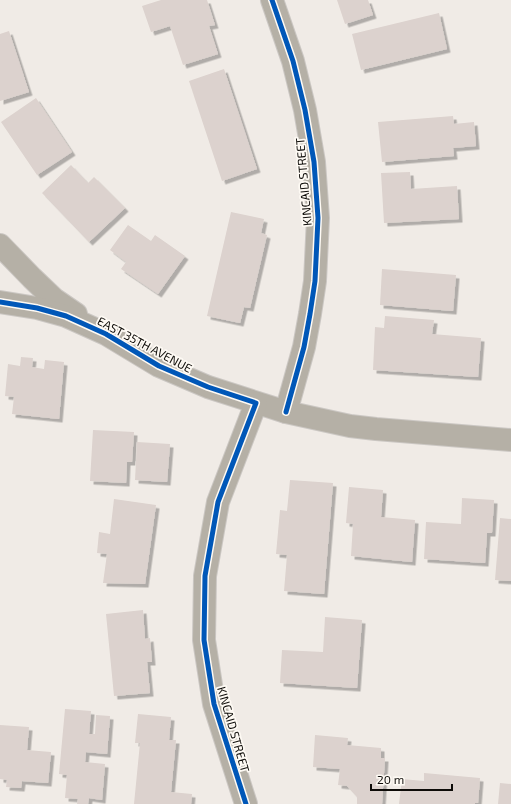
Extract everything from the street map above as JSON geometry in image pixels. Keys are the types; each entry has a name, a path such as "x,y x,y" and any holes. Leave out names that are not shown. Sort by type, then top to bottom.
{"street":[{"name":"KINCAID STREET","path":"272,0 293,62 304,110 314,162 318,218 315,281 310,314 304,347 286,412"},
{"path":"0,245 54,299 106,334"},
{"name":"EAST 35TH AVENUE","path":"0,302 37,308 66,316 106,334 159,366 208,387 286,412 350,426 511,440"},
{"name":"KINCAID STREET","path":"246,804 214,704 204,640 205,576 218,502 256,403"}],"building":[{"path":"161,0 207,0 215,25 209,26 218,54 183,65 170,26 151,32 142,6"},
{"path":"337,0 368,0 373,15 345,24"},
{"path":"439,13 447,49 361,70 352,34"},
{"path":"9,31 29,92 0,101 0,34"},
{"path":"224,69 257,169 222,181 189,81"},
{"path":"36,98 72,152 37,175 1,122"},
{"path":"453,116 454,124 474,122 476,146 453,148 454,156 382,162 378,122"},
{"path":"71,165 88,183 94,177 125,208 89,242 42,193"},
{"path":"410,172 411,189 457,186 459,219 384,223 381,173"},
{"path":"231,212 264,219 261,233 267,235 250,308 244,307 240,323 207,316"},
{"path":"128,225 151,241 155,235 185,256 158,294 121,269 126,262 110,250"},
{"path":"382,269 456,275 453,311 380,305"},
{"path":"385,316 434,320 432,334 481,338 478,377 373,370 375,327 384,328"},
{"path":"21,357 33,358 32,367 44,369 45,360 64,362 59,419 12,414 14,397 5,396 8,364 20,366"},
{"path":"93,430 134,432 132,462 127,462 126,483 90,481"},
{"path":"137,442 170,444 167,482 135,480"},
{"path":"290,480 333,483 324,594 284,591 287,555 276,554 280,510 287,511"},
{"path":"349,487 383,490 381,517 415,520 412,562 351,556 353,524 346,523"},
{"path":"462,498 494,500 492,533 487,533 485,563 424,559 426,522 461,524"},
{"path":"114,499 156,505 145,584 103,583 107,554 97,553 99,532 110,534"},
{"path":"500,518 511,519 511,581 495,580"},
{"path":"143,610 145,639 150,638 152,662 147,662 150,693 114,696 106,614"},
{"path":"325,617 362,620 357,688 280,683 282,650 323,652"},
{"path":"65,709 91,711 89,734 95,734 96,715 110,716 107,754 86,752 85,762 105,764 102,800 89,798 88,804 77,804 78,799 65,798 67,775 59,774"},
{"path":"138,714 171,717 169,740 176,740 171,792 192,794 191,804 134,804 140,743 135,743"},
{"path":"0,725 29,727 27,750 51,752 48,783 22,781 21,788 6,787 7,780 0,779"},
{"path":"315,735 348,738 347,745 381,748 381,758 385,758 382,804 357,804 357,797 347,786 338,785 340,769 313,767"},
{"path":"424,773 480,778 478,803 399,804 402,779 424,781"},
{"path":"500,783 511,784 511,804 498,804"}],"cycle path":[{"path":"272,0 293,61 305,110 314,162 318,218 315,281 310,314 304,347 286,412"},
{"path":"0,302 37,308 66,316 106,334 159,366 208,387 256,403 218,502 205,576 204,640 214,704 246,804"}]}
